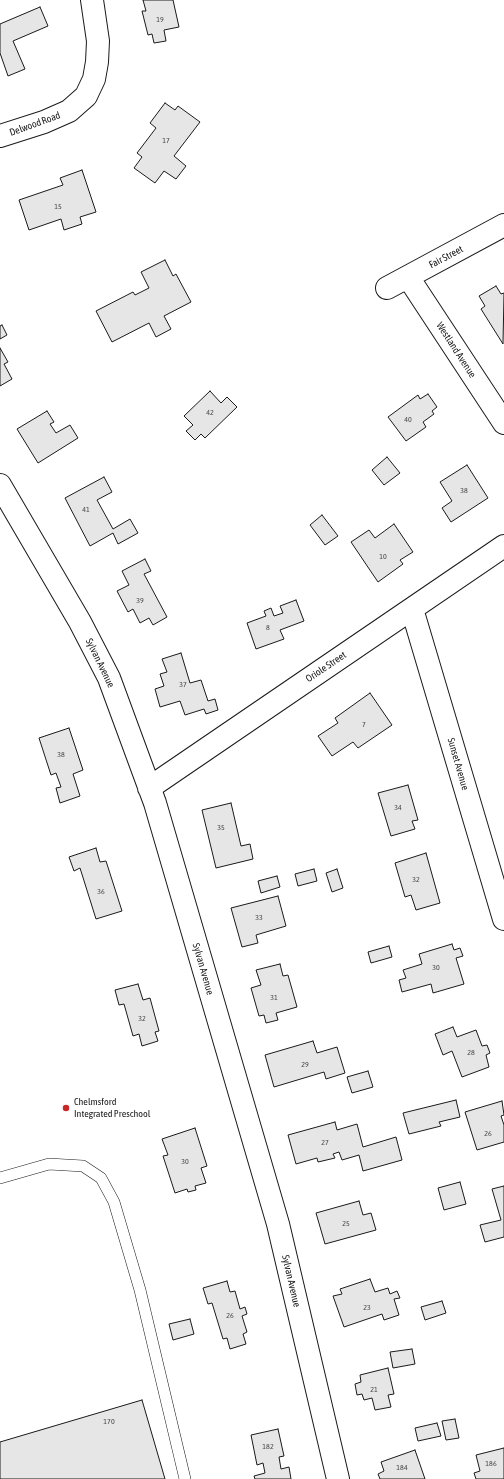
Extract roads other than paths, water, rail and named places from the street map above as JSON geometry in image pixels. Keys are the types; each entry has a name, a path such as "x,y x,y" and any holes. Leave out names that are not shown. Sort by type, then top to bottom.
{"street":[{"name":"Delwood Road","path":"0,136 44,122 68,111 86,96 94,79 97,62 98,41 92,0"},
{"name":"Fair Street","path":"387,288 504,225"},
{"name":"Westland Avenue","path":"408,277 504,423"},
{"name":"Sylvan Avenue","path":"0,485 80,622 109,678 149,788 278,1224 338,1479"},
{"name":"Oriole Street","path":"149,788 504,546"},
{"name":"Sunset Avenue","path":"412,609 504,919"}],"lane":[{"path":"0,1178 49,1164 83,1166 101,1178 114,1202 140,1290 185,1479"}],"place":[{"name":"Chelmsford Integrated Preschool","path":"66,1108"}]}
